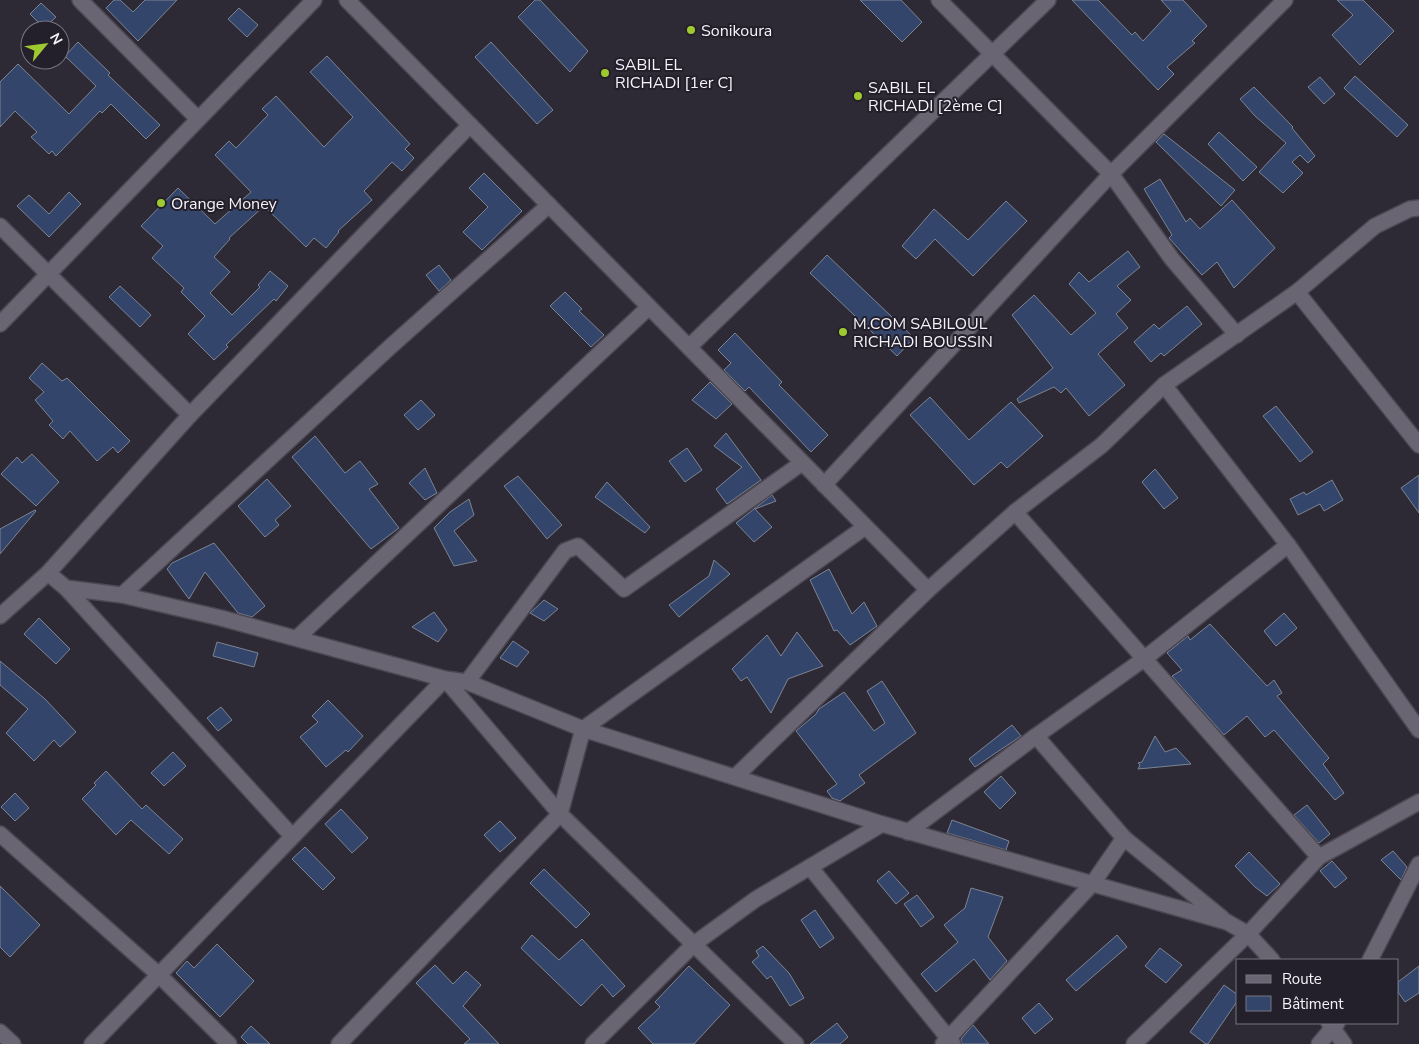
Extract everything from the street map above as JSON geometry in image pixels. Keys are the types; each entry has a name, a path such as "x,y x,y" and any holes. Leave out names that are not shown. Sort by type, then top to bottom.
{"street":[{"path":"80,0 198,119"},
{"path":"0,324 314,0"},
{"path":"347,0 928,590"},
{"path":"939,0 1111,174 1172,259 1237,335"},
{"path":"689,347 1048,0"},
{"path":"824,485 1111,174 1285,0"},
{"path":"0,616 48,573 190,415 470,125"},
{"path":"122,595 390,347 549,205"},
{"path":"736,777 928,590 1015,512 1102,445 1164,385 1297,292 1375,226 1410,209 1419,208"},
{"path":"0,226 190,415"},
{"path":"1297,292 1419,444"},
{"path":"297,638 649,307"},
{"path":"1164,385 1288,545 1419,730"},
{"path":"467,682 565,551 578,546 624,589 802,463"},
{"path":"1015,512 1319,857"},
{"path":"339,1044 560,814 583,729 865,527"},
{"path":"908,832 1036,736 1144,659 1288,545"},
{"path":"48,573 66,588 292,836"},
{"path":"66,588 122,595 297,638 445,679 467,682 583,729 882,824 1227,922"},
{"path":"92,1044 445,679"},
{"path":"445,679 560,814 796,1044"},
{"path":"1036,736 1124,838 1227,922 1248,934 1271,959"},
{"path":"1134,1044 1248,934 1319,857 1419,802"},
{"path":"593,1044 694,944 756,899 882,824"},
{"path":"0,834 159,975 229,1044"},
{"path":"810,867 948,1042 1093,883 1124,838"},
{"path":"1371,959 1415,888 1419,864"},
{"path":"1319,1044 1333,1025 1344,1044"},
{"path":"0,1032 13,1044"}],"building":[{"path":"114,0 120,0 133,12 145,0 177,0 138,41 106,8"},
{"path":"535,0 540,0 588,51 570,72 518,17"},
{"path":"860,0 901,0 922,22 902,42"},
{"path":"1072,0 1098,0 1132,35 1135,32 1143,41 1171,11 1161,0 1183,0 1207,26 1192,41 1195,43 1167,67 1174,74 1158,90"},
{"path":"1337,0 1363,0 1394,31 1360,65 1332,35 1353,15"},
{"path":"41,3 56,17 53,20 36,20 30,14"},
{"path":"239,8 258,25 247,37 228,19"},
{"path":"78,42 110,73 108,75 160,125 146,139 111,104 102,113 100,111 56,156 52,151 49,154 31,137 37,132 15,111 0,127 0,82 18,64 20,70 24,70 69,114 96,86 70,61 70,51"},
{"path":"491,42 553,110 537,124 475,57"},
{"path":"327,56 410,144 405,149 414,158 402,171 392,162 364,191 372,200 338,231 326,248 314,238 306,247 264,206 229,238 214,257 230,272 210,293 232,315 260,287 258,285 270,271 288,286 276,301 274,299 226,345 228,347 214,360 188,334 205,316 181,292 184,288 152,258 163,246 141,226 178,188 215,224 251,192 215,155 229,141 236,148 268,115 262,109 276,96 324,147 353,117 310,72"},
{"path":"1355,76 1408,125 1397,137 1344,88"},
{"path":"1320,77 1335,94 1324,104 1308,87"},
{"path":"1254,87 1293,127 1315,156 1308,163 1300,155 1292,162 1303,173 1283,193 1259,172 1286,143 1255,116 1240,99"},
{"path":"1219,132 1257,167 1243,181 1208,144"},
{"path":"1164,134 1235,190 1221,206 1156,142"},
{"path":"484,173 522,211 482,250 463,232 488,207 469,188"},
{"path":"1160,179 1186,222 1190,218 1200,229 1232,200 1275,248 1234,288 1217,262 1202,275 1169,238 1172,235 1144,189"},
{"path":"69,192 81,204 49,237 17,206 29,195 49,214"},
{"path":"1006,201 1027,221 973,276 935,239 916,259 902,246 934,209 968,240"},
{"path":"1128,251 1140,267 1117,286 1131,300 1116,314 1128,328 1098,354 1125,385 1089,416 1066,388 1061,393 1054,387 1019,403 1017,399 1053,368 1012,315 1034,295 1071,335 1096,313 1069,284 1079,272 1089,282"},
{"path":"827,255 914,338 897,356 810,273"},
{"path":"439,265 451,280 439,291 426,275"},
{"path":"120,286 151,315 140,327 109,297"},
{"path":"565,292 582,309 579,311 604,335 591,347 550,306"},
{"path":"1187,306 1202,324 1164,356 1161,353 1151,362 1134,342 1154,324 1159,329"},
{"path":"735,333 782,382 779,385 828,435 811,452 749,387 745,391 724,370 731,363 718,350"},
{"path":"42,363 62,381 67,378 130,441 118,453 113,447 97,461 70,431 63,439 49,425 53,421 35,400 44,392 29,378"},
{"path":"710,382 732,404 716,419 692,400"},
{"path":"930,397 969,440 1011,402 1043,436 1007,468 1001,462 974,485 910,415"},
{"path":"421,400 435,415 418,430 404,415"},
{"path":"1276,406 1313,452 1300,462 1263,416"},
{"path":"726,433 761,480 727,504 716,489 742,467 714,446"},
{"path":"315,436 345,473 360,461 378,484 369,489 399,528 371,549 292,457"},
{"path":"687,448 702,470 685,482 669,461"},
{"path":"32,454 59,482 36,506 1,474 17,457 22,463"},
{"path":"425,468 437,493 425,500 409,483"},
{"path":"1155,469 1178,498 1164,509 1142,482"},
{"path":"1419,475 1419,513 1401,488"},
{"path":"518,476 562,525 547,539 504,486"},
{"path":"267,479 291,506 275,520 279,525 265,537 238,506"},
{"path":"1332,480 1343,500 1324,511 1320,504 1298,515 1290,499 1304,492 1306,495"},
{"path":"607,482 650,527 645,533 595,497"},
{"path":"772,495 776,501 755,509 772,527 754,542 736,523"},
{"path":"469,499 474,515 454,531 477,561 454,566 434,528 450,512"},
{"path":"36,511 0,554 0,529"},
{"path":"214,543 265,606 252,617 238,613 205,572 189,599 167,569 172,563"},
{"path":"714,560 730,574 679,617 669,605 709,576"},
{"path":"829,569 852,614 864,602 877,626 850,645 837,630 834,631 810,580"},
{"path":"544,600 558,609 544,621 530,613"},
{"path":"434,612 447,630 438,642 412,627"},
{"path":"1284,613 1297,628 1276,646 1264,631"},
{"path":"39,618 70,649 56,664 24,634"},
{"path":"1210,624 1267,686 1274,680 1282,693 1277,696 1329,758 1323,764 1344,793 1335,800 1274,730 1265,737 1247,716 1224,735 1172,676 1182,670 1167,653 1188,636 1190,640"},
{"path":"797,632 823,666 788,679 771,713 747,677 741,681 732,669 767,635 781,656"},
{"path":"513,641 529,652 517,667 500,658"},
{"path":"217,642 258,653 254,667 213,656"},
{"path":"0,661 45,699 76,732 60,747 54,740 34,761 6,733 28,709 0,685"},
{"path":"882,681 916,733 859,775 865,783 840,801 832,798 827,791 837,784 796,731 816,714 819,709 844,692 874,731 885,723 867,691"},
{"path":"328,700 363,736 348,752 346,750 326,767 300,737 318,722 312,716"},
{"path":"221,707 232,720 218,731 207,718"},
{"path":"1012,725 1021,736 975,767 969,759"},
{"path":"1155,736 1165,752 1176,748 1191,764 1138,769 1140,765 1138,763 1142,762"},
{"path":"173,752 186,766 164,786 151,773"},
{"path":"106,771 142,809 146,805 183,839 169,854 131,820 116,835 82,799 96,785 94,783"},
{"path":"1001,776 1016,793 1000,809 984,792"},
{"path":"15,793 29,808 15,821 1,807"},
{"path":"1307,805 1330,834 1319,843 1294,815"},
{"path":"341,809 368,838 352,853 325,824"},
{"path":"952,820 1009,841 1006,850 947,833"},
{"path":"500,821 516,838 500,852 484,835"},
{"path":"305,847 335,878 323,890 292,859"},
{"path":"1393,851 1407,867 1401,880 1381,860"},
{"path":"1249,852 1280,884 1267,896 1255,887 1235,866"},
{"path":"1332,861 1347,878 1335,888 1320,871"},
{"path":"544,869 590,914 576,928 530,883"},
{"path":"889,871 909,893 896,904 877,881"},
{"path":"0,886 40,925 10,957 0,947"},
{"path":"971,888 1003,897 988,937 1007,961 990,980 974,959 936,992 921,974 958,942 944,925 965,908"},
{"path":"917,895 934,917 921,927 904,904"},
{"path":"815,910 834,938 820,948 801,920"},
{"path":"532,935 559,960 582,939 625,986 613,997 602,984 581,1006 521,948"},
{"path":"1117,935 1127,947 1076,991 1066,980"},
{"path":"217,944 254,981 220,1017 176,973 187,961 194,968"},
{"path":"763,946 789,973 804,998 790,1006 771,976 767,979 752,962 759,956 756,951"},
{"path":"1160,948 1182,965 1166,983 1145,966"},
{"path":"435,965 453,984 466,971 481,985 463,1006 499,1044 464,1044 470,1039 416,983"},
{"path":"689,966 730,1005 694,1044 653,1044 638,1028 660,1007 655,1002"},
{"path":"1419,966 1419,993 1405,1002 1399,993 1399,981"},
{"path":"1224,985 1236,994 1236,1003 1208,1044 1190,1032"},
{"path":"1039,1003 1053,1019 1035,1034 1022,1018"},
{"path":"837,1023 848,1037 840,1044 810,1044"},
{"path":"973,1025 989,1044 962,1044 961,1039"},
{"path":"251,1026 270,1044 248,1044 241,1037"}],"place":[{"name":"Sonikoura","path":"691,30"},
{"name":"SABIL EL RICHADI [1er C]","path":"605,73"},
{"name":"SABIL EL RICHADI [2ème C]","path":"858,96"},
{"name":"Orange Money","path":"161,203"},
{"name":"M.COM SABILOUL RICHADI BOUSSIN","path":"843,332"}]}
